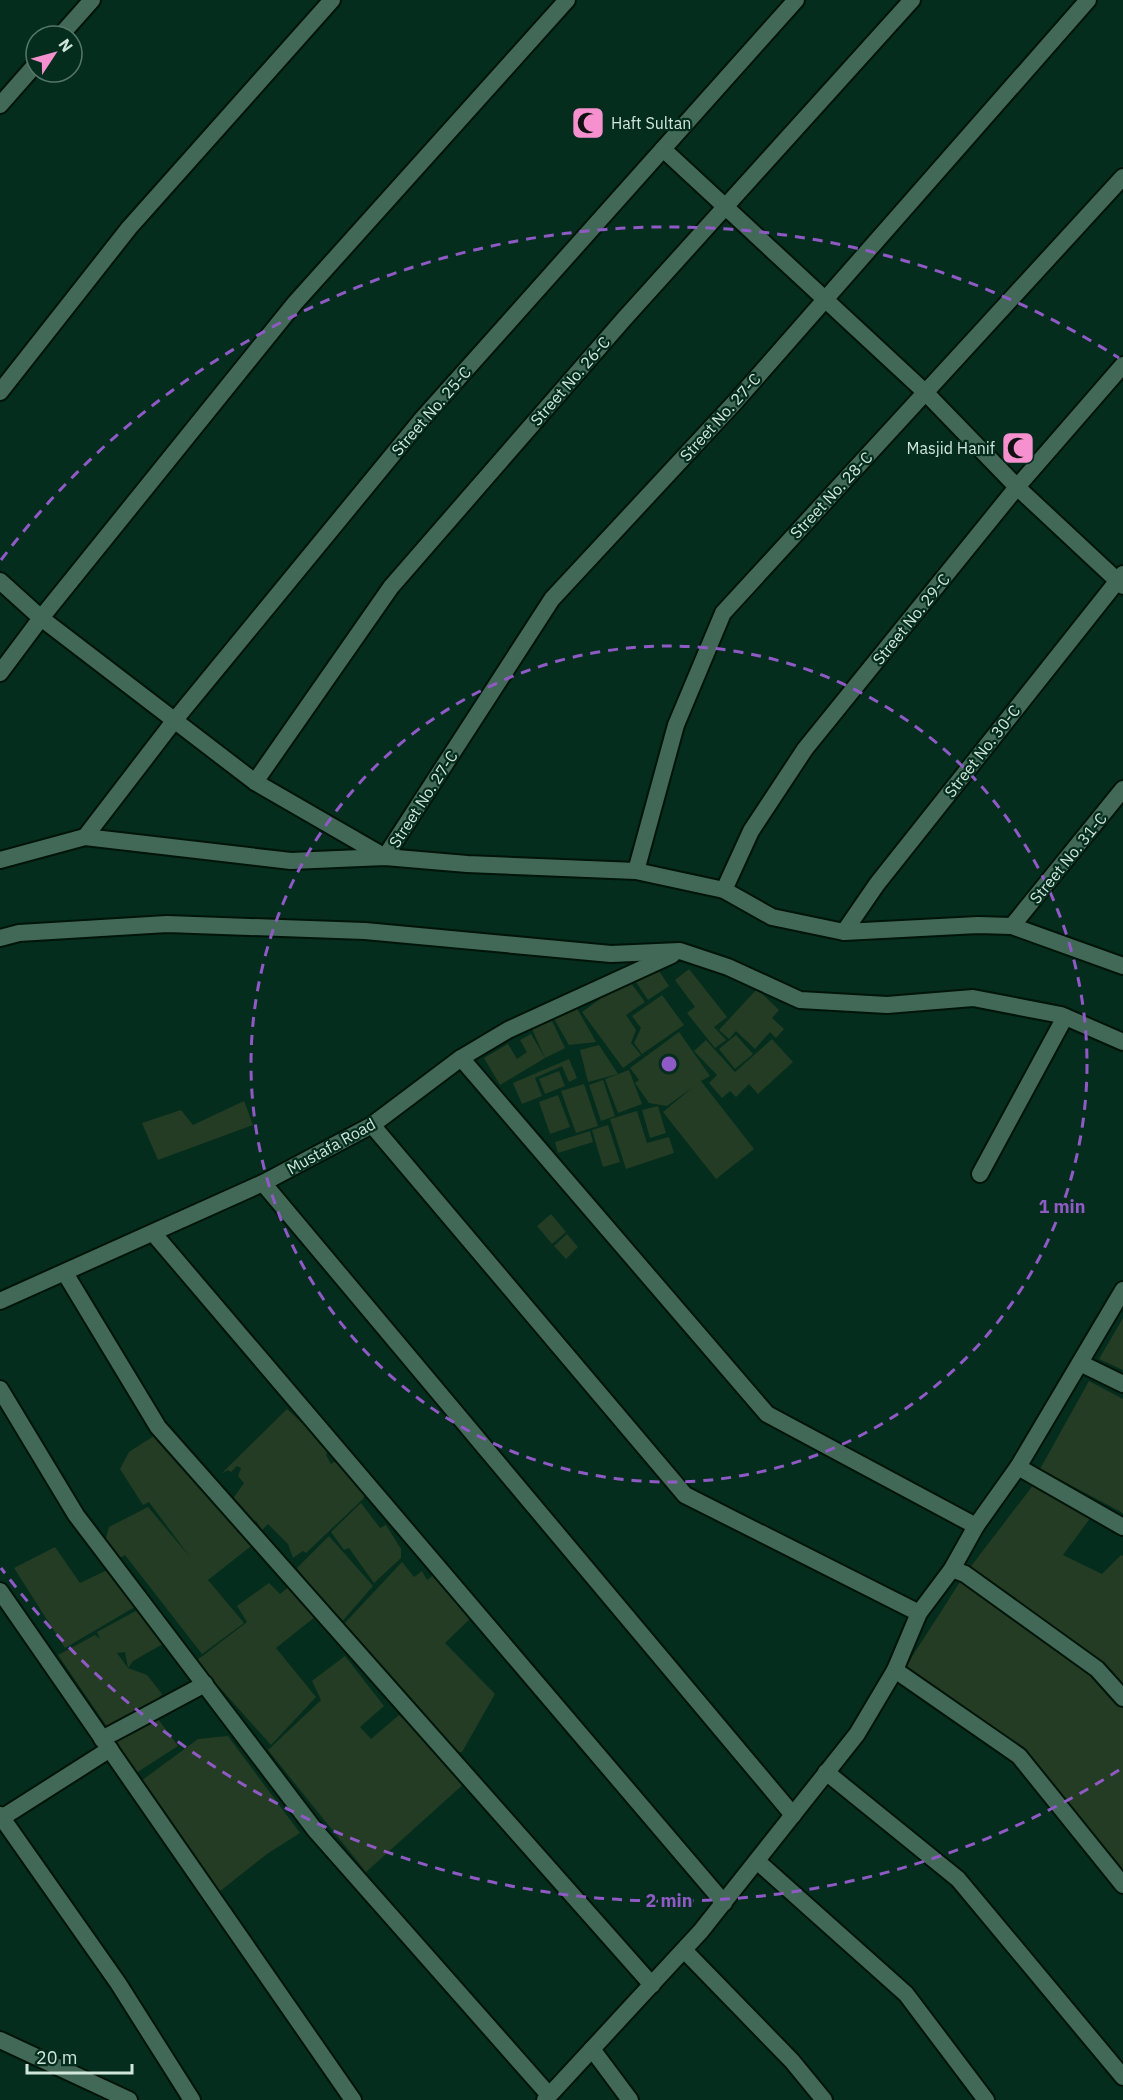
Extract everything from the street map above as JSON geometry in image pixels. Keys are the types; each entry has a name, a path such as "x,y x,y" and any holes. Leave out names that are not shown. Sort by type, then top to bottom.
{"street":[{"path":"71,24 92,0"},
{"path":"0,392 129,228 332,0"},
{"path":"0,674 41,618 295,303 567,0"},
{"name":"Street No. 25-C","path":"85,837 174,721 423,419 796,0"},
{"name":"Street No. 26-C","path":"255,782 392,587 624,319 912,0"},
{"name":"Street No. 27-C","path":"385,857 552,599 736,401 1088,0"},
{"path":"0,105 24,78"},
{"path":"663,149 926,392 1017,487 1121,580"},
{"name":"Street No. 28-C","path":"636,871 676,725 723,613 1123,177"},
{"name":"Street No. 29-C","path":"724,890 751,831 805,749 1017,487 1123,365"},
{"name":"Street No. 30-C","path":"844,932 884,875 1121,580"},
{"path":"0,581 41,618 255,782 385,857"},
{"name":"Street No. 31-C","path":"1012,926 1123,789"},
{"path":"0,860 85,837 291,861 385,857 467,864 636,871 724,890 772,916 844,932 978,925 1012,926 1123,966"},
{"path":"0,938 19,933 167,924 365,931 611,954 680,951 728,967 800,1000 887,1005 973,998 1065,1017 1123,1042"},
{"name":"Mustafa Road","path":"0,1301 154,1234 263,1183 372,1125 460,1058 508,1030 680,951"},
{"path":"980,1174 1065,1017"},
{"path":"460,1058 767,1414 976,1526"},
{"path":"372,1125 685,1495 919,1613"},
{"path":"263,1183 794,1815"},
{"path":"154,1234 724,1903"},
{"path":"65,1273 158,1426 652,1985"},
{"path":"0,1389 76,1515 315,1830 547,2098 684,1950 724,1903 857,1734 895,1670 919,1613 952,1569 976,1526 1018,1467 1123,1290"},
{"path":"1080,1363 1123,1384"},
{"path":"1018,1467 1123,1527"},
{"path":"952,1569 965,1574 1097,1669 1123,1698"},
{"path":"0,1591 353,2100"},
{"path":"895,1670 1019,1756 1123,1885"},
{"path":"192,2100 118,1983 1,1817 106,1744 205,1684"},
{"path":"826,1772 958,1879 1123,2077"},
{"path":"757,1861 906,1994 986,2100"},
{"path":"684,1950 792,2061 824,2100"},
{"path":"0,2040 129,2100"},
{"path":"592,2049 630,2100"}],"building":[{"path":"657,968 669,986 648,1000 636,982"},
{"path":"689,969 727,1017 714,1027 726,1040 715,1048 687,1013 695,1007 675,980"},
{"path":"628,979 645,1002 626,1015 636,1030 631,1043 641,1055 623,1068 582,1012"},
{"path":"757,989 779,1010 772,1018 784,1029 776,1038 770,1032 755,1049 736,1031 729,1039 719,1030"},
{"path":"662,995 684,1025 642,1054 634,1043 641,1028 632,1016"},
{"path":"574,1003 596,1042 569,1045 552,1015"},
{"path":"551,1019 565,1048 545,1058 532,1029"},
{"path":"679,1032 710,1076 701,1081 754,1149 716,1179 663,1112 693,1087 667,1106 649,1103 635,1083 639,1080 630,1068"},
{"path":"531,1034 545,1058 500,1085 484,1058 508,1044 517,1059 527,1052 520,1040"},
{"path":"736,1035 753,1054 735,1069 719,1049"},
{"path":"772,1039 793,1062 758,1094 749,1084 736,1097 730,1091 722,1098 709,1083 717,1075 694,1051 706,1040 735,1072"},
{"path":"599,1045 618,1074 588,1082 580,1050"},
{"path":"569,1059 577,1078 569,1082 562,1066 535,1078 542,1096 522,1104 513,1083"},
{"path":"629,1070 642,1104 618,1113 605,1079"},
{"path":"559,1071 565,1086 545,1094 539,1079"},
{"path":"603,1080 615,1116 601,1121 589,1085"},
{"path":"584,1084 598,1126 576,1133 561,1091"},
{"path":"558,1095 570,1127 550,1134 539,1102"},
{"path":"244,1101 253,1125 158,1160 142,1123 181,1110 193,1125"},
{"path":"658,1106 666,1133 650,1138 642,1110"},
{"path":"637,1111 647,1143 669,1137 674,1153 626,1169 610,1119"},
{"path":"608,1125 620,1162 603,1167 592,1130"},
{"path":"590,1131 593,1142 558,1153 555,1142"},
{"path":"551,1214 566,1232 552,1244 537,1226"},
{"path":"567,1234 578,1247 566,1259 554,1246"},
{"path":"1123,1318 1123,1370 1099,1359"},
{"path":"1089,1381 1123,1399 1123,1513 1040,1469"},
{"path":"287,1409 302,1423 308,1421 321,1433 319,1441 328,1450 326,1455 331,1464 339,1459 367,1488 363,1499 306,1553 303,1551 293,1558 288,1544 268,1524 262,1530 256,1521 250,1524 232,1500 244,1483 238,1476 241,1468 237,1466 231,1472 228,1470 221,1474"},
{"path":"166,1428 255,1543 208,1580 244,1623 202,1654 125,1555 116,1560 105,1542 109,1527 148,1507 190,1557 149,1502 143,1505 120,1469 129,1452"},
{"path":"1034,1484 1091,1517 1063,1555 1102,1574 1121,1555 1123,1556 1123,1871 1025,1751 901,1674 965,1574"},
{"path":"361,1503 380,1528 386,1525 401,1549 401,1558 374,1583 349,1548 344,1550 331,1532"},
{"path":"329,1536 373,1586 339,1625 297,1568"},
{"path":"55,1547 80,1583 124,1562 145,1601 65,1648 14,1568"},
{"path":"402,1562 414,1577 422,1571 427,1580 438,1572 474,1615 445,1643 495,1694 462,1752 452,1752 342,1626"},
{"path":"269,1583 280,1594 292,1584 320,1613 276,1648 316,1697 271,1745 196,1661 247,1622 237,1606"},
{"path":"143,1607 168,1641 133,1661 128,1668 147,1675 162,1694 157,1702 110,1731 58,1655 95,1635 100,1639 97,1632","holes":["125,1652 128,1668 117,1653"]},
{"path":"345,1656 384,1706 360,1727 371,1739 399,1715 467,1781 366,1872 268,1750 321,1700 312,1681"},
{"path":"155,1715 178,1746 133,1775 114,1736"},
{"path":"228,1736 300,1833 267,1854 215,1895 141,1781 198,1739"}],"place":[{"name":"Haft Sultan","path":"588,123"},
{"name":"Masjid Hanif","path":"1018,448"}]}
